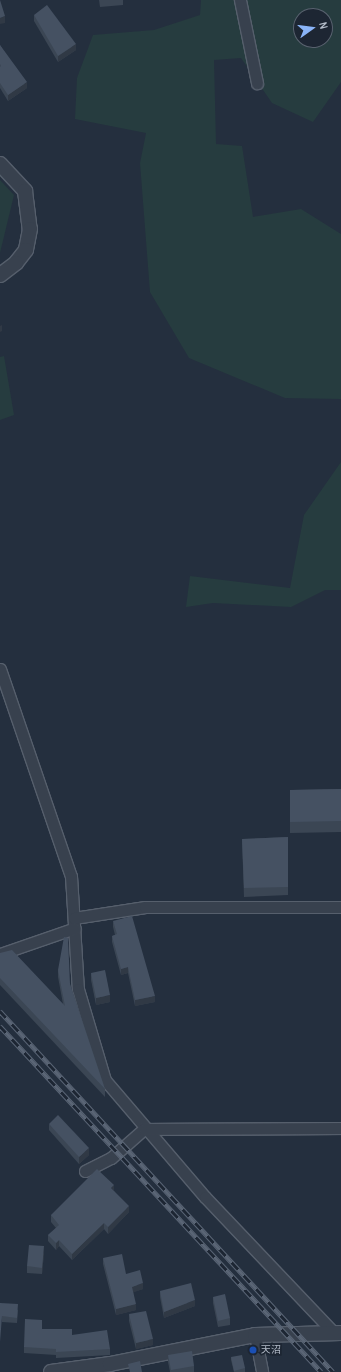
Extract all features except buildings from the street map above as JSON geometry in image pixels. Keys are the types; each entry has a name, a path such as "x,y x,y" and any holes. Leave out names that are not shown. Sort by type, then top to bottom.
{"street":[{"path":"240,0 257,83"},
{"path":"0,164 25,191 30,229 26,250 16,263 0,275"},
{"path":"0,669 71,876 78,989 104,1080 144,1129 338,1333"},
{"path":"0,954 74,923 145,907 341,907"},
{"path":"85,1171 111,1158 144,1129 341,1128"},
{"path":"51,1372 110,1364 256,1335 338,1333"},
{"path":"256,1335 262,1372"}],"green space":[{"path":"201,0 341,0 341,82 313,122 272,103 241,58 214,60 216,144 242,146 253,217 301,209 341,234 341,399 285,398 189,358 150,292 140,163 146,133 75,119 77,78 93,35 154,30 200,15"},
{"path":"0,180 14,195 0,253"},
{"path":"4,356 14,415 0,420 0,357"},
{"path":"341,462 341,590 325,590 291,607 213,603 186,607 190,576 290,588 304,515"}],"railway":[{"path":"0,1011 333,1372"},
{"path":"0,1026 321,1372"}],"place":[{"name":"天沼","path":"253,1350"}]}
